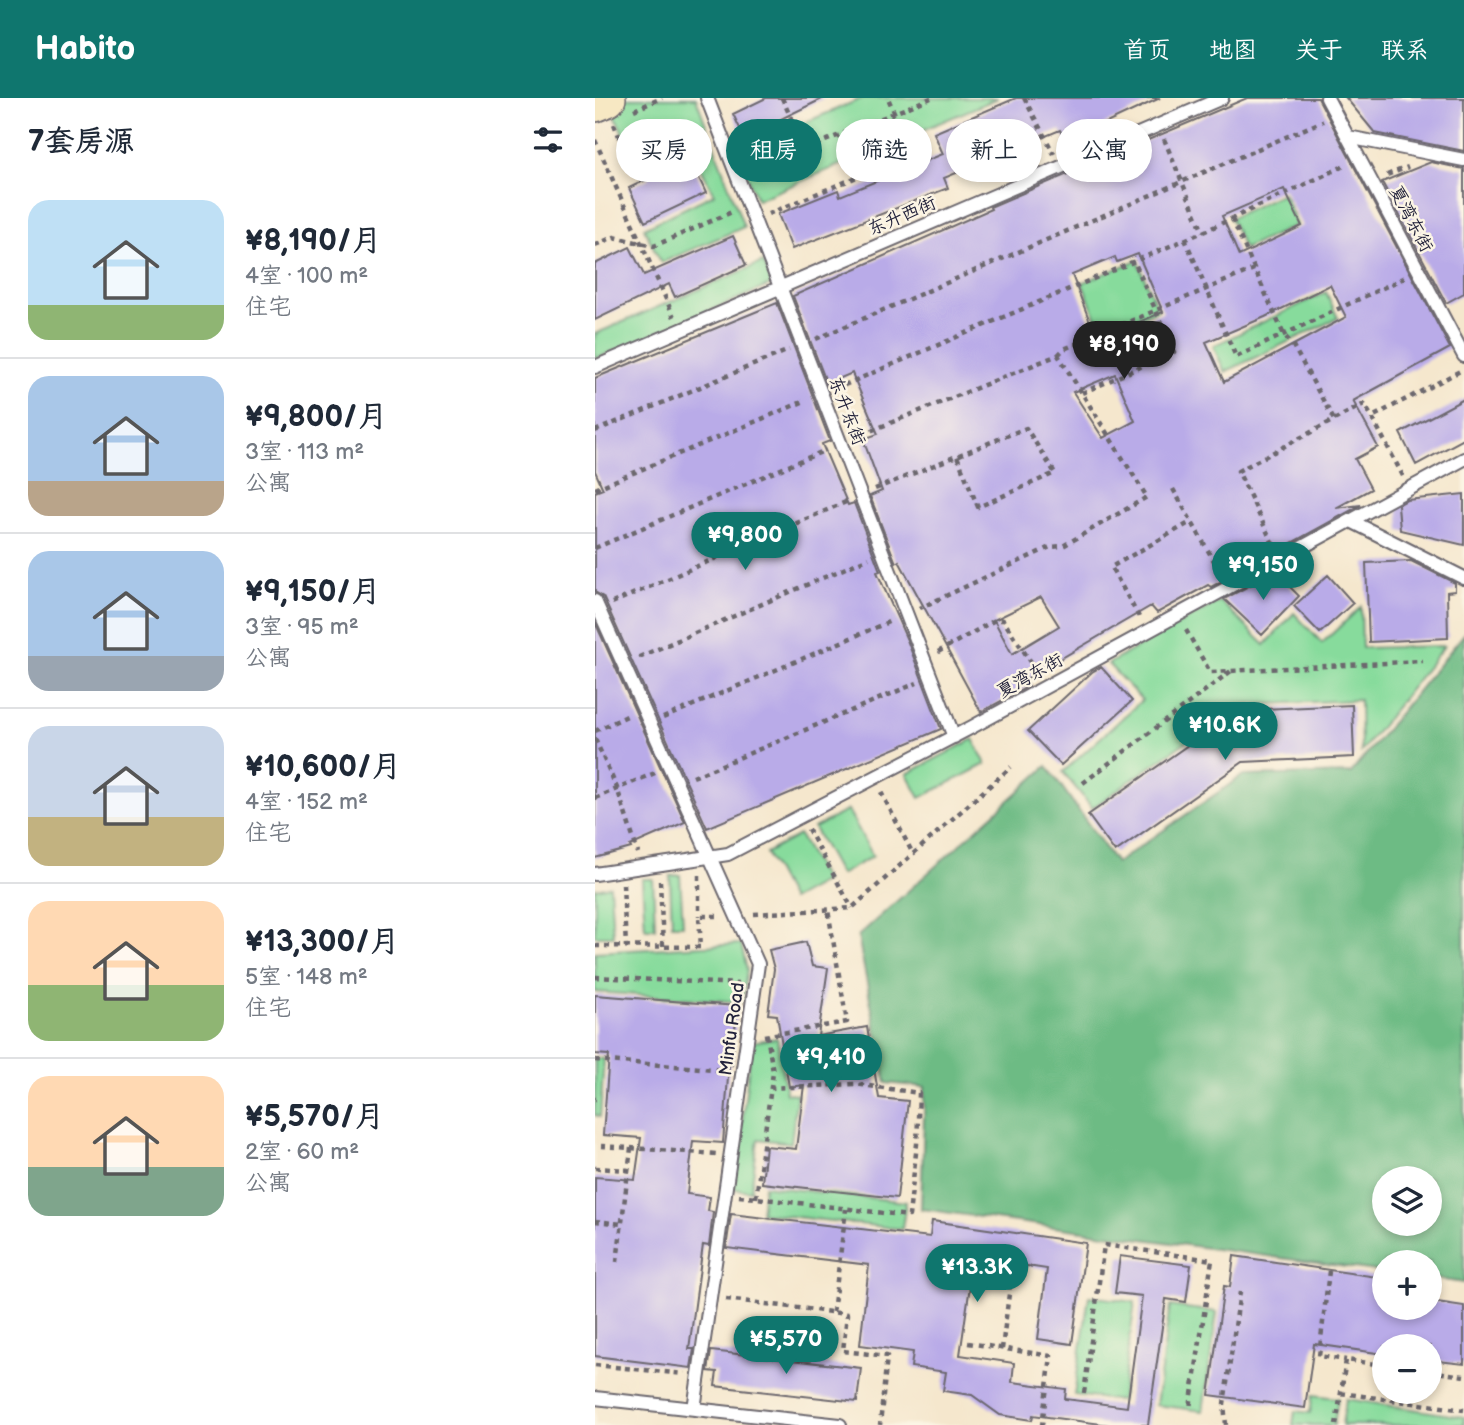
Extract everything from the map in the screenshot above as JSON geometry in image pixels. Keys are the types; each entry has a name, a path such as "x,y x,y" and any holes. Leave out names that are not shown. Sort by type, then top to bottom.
{"street":[{"path":"595,103 607,98"}],"lane":[{"name":"东升东街","path":"707,98 726,148"},
{"name":"东升西街","path":"1152,128 1222,98"},
{"name":"夏湾东街","path":"1327,98 1464,356"},
{"path":"1348,137 1464,160"},
{"name":"东升西街","path":"595,367 1056,169"},
{"name":"东升东街","path":"739,182 954,737"},
{"name":"夏湾东街","path":"595,874 728,853 954,737 1464,458"},
{"path":"1351,521 1464,578"},
{"name":"Minfu Road","path":"597,605 758,964 694,1409"},
{"path":"595,1398 694,1409 735,1420 840,1425"}],"path":[{"path":"782,98 792,119"},
{"path":"754,220 912,154 888,98"},
{"path":"822,143 931,98"},
{"path":"1024,98 1056,158"},
{"path":"595,431 1337,115"},
{"path":"1158,125 1203,232"},
{"path":"595,140 680,330"},
{"path":"595,489 1203,232 1359,158"},
{"path":"595,246 614,237 654,246 748,205"},
{"path":"1232,219 1283,335 1292,344 1334,420"},
{"path":"1185,239 1236,357 1419,271"},
{"path":"1082,393 1174,352 1134,261"},
{"path":"595,548 840,443 1058,355 1064,349 1254,269"},
{"path":"1108,330 1127,373"},
{"path":"649,724 907,614 1050,547 1063,546 1147,497 1058,355"},
{"path":"1372,417 1464,369"},
{"path":"1280,559 1238,471 1364,404 1410,488"},
{"path":"597,605 860,495 1026,428 1055,473 978,507 957,456"},
{"path":"1173,489 1229,587"},
{"path":"1147,632 1111,567 1192,522"},
{"path":"623,664 882,552"},
{"path":"1178,615 1210,672 1423,661"},
{"path":"924,659 995,620 1003,620 1047,687"},
{"path":"1083,783 1232,671"},
{"path":"676,784 930,677"},
{"path":"595,731 643,709"},
{"path":"595,739 617,788 642,867"},
{"path":"595,797 669,767"},
{"path":"699,916 852,908 1011,767"},
{"path":"874,779 913,854"},
{"path":"801,816 852,908"},
{"path":"595,946 701,947 697,878 708,857"},
{"path":"660,864 663,946"},
{"path":"622,870 626,947"},
{"path":"749,1038 847,1022 828,910"},
{"path":"595,977 757,985"},
{"path":"756,1198 773,1072 767,1035"},
{"path":"595,1060 744,1071"},
{"path":"726,1195 909,1216 918,1144 919,1093 855,1084 771,1088"},
{"path":"601,1146 731,1155"},
{"path":"617,1262 631,1148"},
{"path":"595,1168 628,1170"},
{"path":"833,1312 846,1208"},
{"path":"595,1221 622,1224"},
{"path":"1084,1393 1104,1245 1212,1260 1190,1408"},
{"path":"1002,1349 1012,1270"},
{"path":"1329,1271 1319,1356 1372,1363"},
{"path":"1226,1425 1224,1404 1240,1292"},
{"path":"711,1297 847,1314 843,1351 887,1356 880,1425"},
{"path":"968,1343 1051,1356 1042,1425"},
{"path":"1336,1425 1346,1360"},
{"path":"595,1365 699,1376"},
{"path":"1442,1373 1464,1376"},
{"path":"1341,1394 1464,1410"}],"green space":[{"path":"623,98 696,98 704,119 617,119 610,104"},
{"path":"863,98 998,98 932,126 932,119 836,119 836,167 822,172 822,119 813,119"},
{"path":"712,141 744,227 661,263 644,228 714,194 708,182 712,182"},
{"path":"750,182 800,182 757,200"},
{"path":"1283,193 1297,225 1244,249 1230,218"},
{"path":"1137,260 1158,310 1103,333 1082,283"},
{"path":"763,262 773,284 595,359 595,334"},
{"path":"1326,292 1338,318 1225,372 1213,346"},
{"path":"1220,601 1265,645 1294,613 1322,643 1361,607 1362,648 1444,646 1361,752 1360,700 1238,705 1092,808 1063,772 1142,700 1108,664"},
{"path":"1464,634 1464,1283 1442,1280 1442,1250 1372,1250 1372,1270 921,1209 925,1087 886,1083 858,936 1047,766 1116,863 1242,776 1351,773"},
{"path":"973,739 986,764 920,798 907,774"},
{"path":"848,810 873,856 840,875 814,828"},
{"path":"799,835 825,881 791,900 766,853"},
{"path":"680,875 683,925 672,925 670,876"},
{"path":"642,879 653,879 655,928 645,928"},
{"path":"610,886 613,936 595,936 595,889"},
{"path":"741,944 747,970 742,1002 595,992 595,952"},
{"path":"777,1038 786,1093 797,1094 791,1143 758,1139 751,1191 734,1189 752,1042"},
{"path":"595,1058 604,1059 600,1117 595,1115"},
{"path":"764,1186 906,1202 902,1229 761,1213"},
{"path":"1089,1296 1135,1302 1121,1401 1074,1395"},
{"path":"1170,1306 1217,1312 1203,1411 1156,1405"},
{"path":"1313,1395 1338,1398 1334,1425 1293,1425 1295,1411 1310,1413"},
{"path":"1346,1399 1464,1417 1464,1425 1342,1425"}],"building":[{"path":"766,98 824,98 781,119 735,119 733,114"},
{"path":"1016,98 1160,98 1115,119 1056,119 1056,132 1042,137 1042,119 967,119"},
{"path":"1247,98 1318,98 1450,348 1353,401 1378,447 1355,459 1371,489 1336,508 1361,505 1211,587 1208,585 1157,613 1151,606 1026,679 1029,686 981,712 899,561 896,563 870,496 882,491 863,439 878,434 852,373 827,384 793,296 991,209 990,207 1056,179 1056,182 1152,182 1152,138","holes":["1284,189 1302,226 1239,256 1222,216","1138,254 1163,312 1097,340 1072,275 1115,257 1117,262","1330,285 1346,317 1224,382 1206,342","1115,374 1135,421 1103,438 1073,392","1041,597 1059,626 1012,654 994,620"]},
{"path":"1346,98 1464,98 1464,151 1375,133"},
{"path":"946,128 944,178 948,188 792,249 778,214 838,190 840,196 874,182 932,182 932,158 943,154 934,133"},
{"path":"1431,162 1464,169 1464,293 1446,303 1382,182"},
{"path":"642,182 701,182 706,193 645,222 629,188"},
{"path":"733,236 746,265 675,297 669,284 595,320 595,264 630,247 644,275"},
{"path":"777,303 830,441 822,444 848,505 854,503 880,571 877,572 907,640 941,729 707,828 603,597 595,592 595,492 603,489 595,471 595,378"},
{"path":"1464,399 1464,439 1416,465 1400,433"},
{"path":"1464,494 1464,545 1400,530 1398,505 1407,500"},
{"path":"1411,561 1455,583 1455,591 1447,592 1448,638 1369,642 1366,563"},
{"path":"1275,572 1299,596 1262,635 1224,599"},
{"path":"1328,575 1353,603 1320,633 1294,606"},
{"path":"595,622 685,822 630,846 631,848 595,858"},
{"path":"1101,667 1132,701 1061,765 1028,731 1092,672"},
{"path":"1352,705 1354,757 1243,762 1115,852 1088,815 1238,710"},
{"path":"806,942 812,966 828,968 818,1036 867,1027 879,1098 908,1101 897,1198 762,1183 766,1146 796,1149 804,1085 789,1087 777,1015 768,1014 774,969 769,950"},
{"path":"595,995 737,1006 723,1143 693,1141 687,1194 710,1197 708,1211 713,1212 709,1246 703,1245 689,1349 694,1349 691,1368 595,1356 595,1177 635,1180 641,1138 603,1135 609,1055 595,1054"},
{"path":"731,1214 930,1237 932,1221 1086,1243 1072,1344 1038,1339 1047,1269 974,1258 960,1355 1014,1363 1012,1382 1066,1389 1065,1399 1127,1407 1142,1296 1115,1293 1120,1256 1191,1265 1186,1302 1166,1299 1148,1425 1109,1425 1033,1415 1032,1420 1000,1415 972,1395 943,1391 946,1372 911,1367 913,1352 860,1345 869,1265 726,1248"},
{"path":"1234,1256 1372,1276 1372,1320 1442,1320 1442,1303 1464,1306 1464,1364 1442,1361 1442,1334 1372,1334 1372,1352 1314,1344 1305,1408 1209,1395 1224,1286 1230,1287"},
{"path":"711,1351 861,1368 857,1402 715,1386 717,1372 708,1371"}]}
